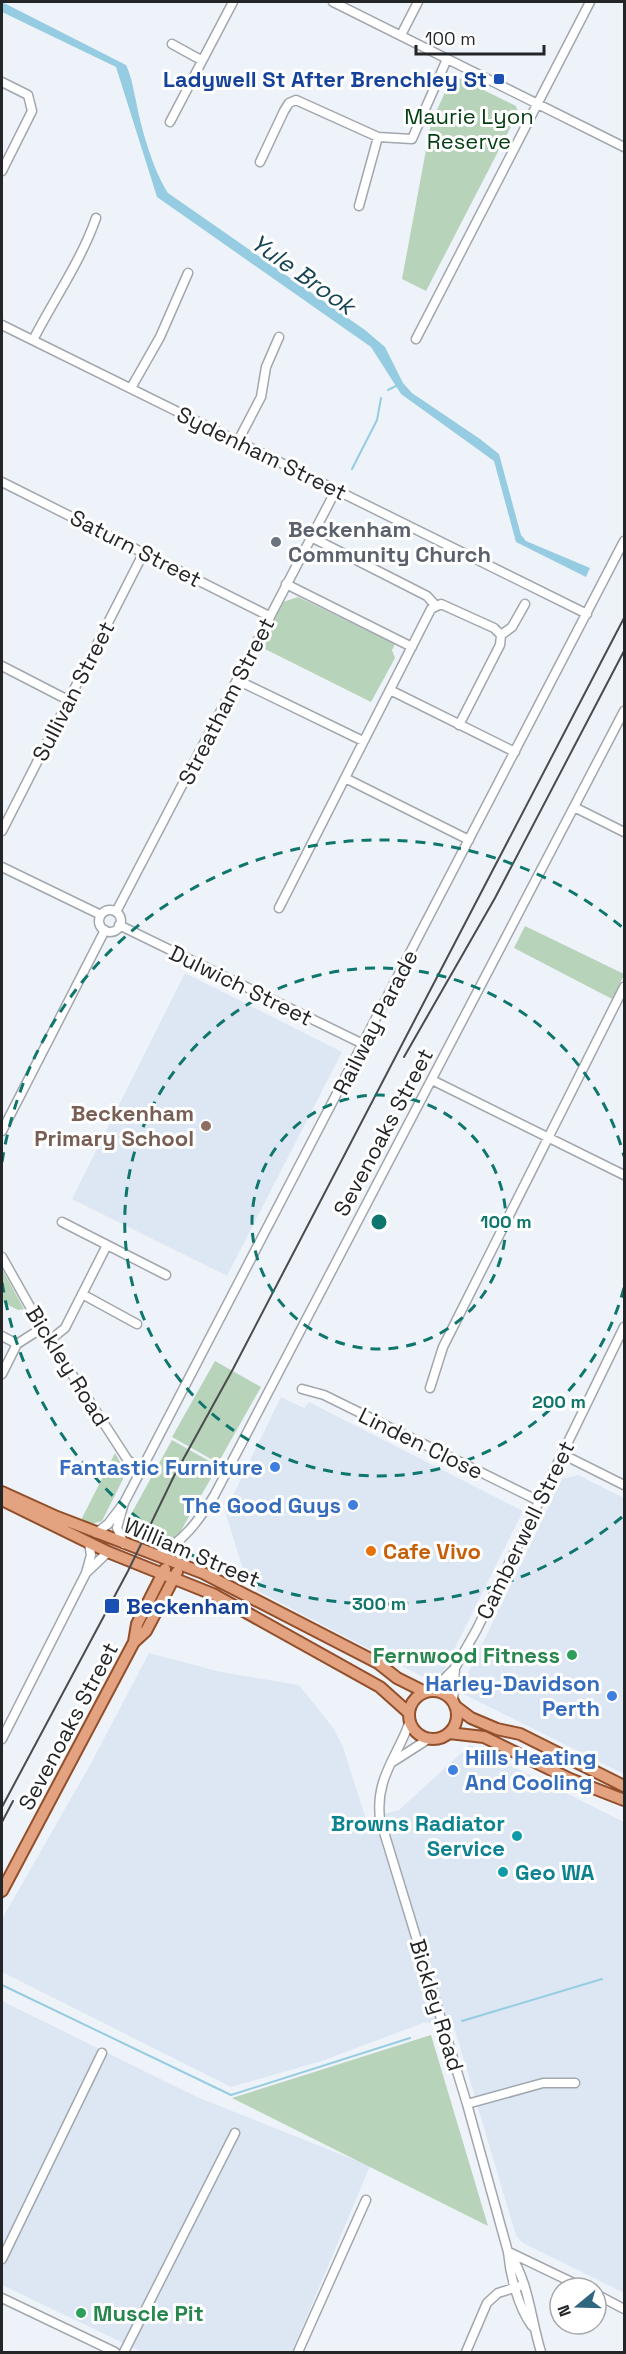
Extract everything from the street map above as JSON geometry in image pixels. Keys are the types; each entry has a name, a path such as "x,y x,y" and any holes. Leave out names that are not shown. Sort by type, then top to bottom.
{"main road":[{"name":"William Street","path":"2,1492 96,1533 220,1581 378,1663 412,1688 429,1691"},
{"name":"William Street","path":"2,1500 108,1552 176,1577 215,1595 380,1687 410,1717"},
{"name":"Sevenoaks Street","path":"2,1891 134,1642 137,1624 162,1572 175,1562"},
{"name":"Sevenoaks Street","path":"134,1642 146,1631 176,1577 175,1562"},
{"path":"454,1704 456,1722 449,1733 440,1738 418,1734 410,1717 415,1699 429,1691 447,1695 471,1718 497,1729 520,1734 624,1786"},
{"path":"449,1733 484,1737 570,1779 624,1800"}],"street":[{"path":"170,122 233,2"},
{"path":"333,2 624,147"},
{"path":"400,35 418,2"},
{"path":"416,339 590,2"},
{"path":"172,44 201,60"},
{"path":"260,162 284,111 289,103 296,100 378,137 406,140 416,135 426,102 447,60"},
{"path":"2,82 28,95 32,111 2,171"},
{"path":"359,206 378,137"},
{"path":"33,340 57,293 75,266 96,218"},
{"path":"130,388 160,337 188,273"},
{"name":"Sydenham Street","path":"2,325 587,614"},
{"path":"238,441 261,397 266,367 279,337"},
{"name":"Saturn Street","path":"2,482 269,616"},
{"name":"Streatham Street","path":"116,912 336,490"},
{"path":"311,537 427,596 435,605 447,605 494,628 501,635"},
{"name":"Railway Parade","path":"96,1533 108,1524 124,1503 624,541"},
{"name":"Sullivan Street","path":"2,831 144,552"},
{"path":"286,584 412,647"},
{"path":"459,725 500,645 501,635 512,627 525,603"},
{"path":"279,908 435,605"},
{"path":"2,666 68,700"},
{"path":"237,680 363,741"},
{"path":"390,690 515,752"},
{"name":"Sevenoaks Street","path":"156,1555 186,1534 198,1522 214,1496 624,711"},
{"path":"345,778 470,840"},
{"path":"574,807 624,832"},
{"path":"2,867 101,915"},
{"path":"106,910 116,912 120,920 119,925 112,931 105,930 99,922 101,915 106,910"},
{"name":"Dulwich Street","path":"119,925 363,1044"},
{"path":"2,1131 105,930"},
{"path":"430,1388 434,1369 443,1347 547,1136 621,1001 624,987"},
{"path":"432,1080 624,1175"},
{"path":"63,1222 166,1275"},
{"path":"50,1340 65,1328 107,1245"},
{"name":"Bickley Road","path":"2,1257 42,1328 128,1459 140,1472"},
{"path":"82,1294 136,1324"},
{"name":"Camberwell Street","path":"429,1691 455,1668 624,1327"},
{"path":"2,1374 17,1344 42,1328"},
{"path":"2,1336 17,1344"},
{"name":"Linden Close","path":"302,1389 324,1395 539,1501"},
{"path":"562,1454 624,1485"},
{"name":"Railway Parade","path":"124,1503 117,1528 124,1544"},
{"path":"2,1739 86,1573 91,1555 89,1543"},
{"path":"86,1573 108,1552"},
{"name":"Camberwell Street","path":"454,1704 455,1668"},
{"name":"Bickley Road","path":"410,1717 394,1761 380,1785 378,1801 380,1819 467,2104 508,2252 520,2286 525,2316 532,2326 541,2352"},
{"name":"Bickley Road","path":"394,1761 430,1738"},
{"path":"2,2259 102,2053"},
{"path":"467,2104 543,2083 575,2083"},
{"path":"124,2352 235,2133"},
{"path":"298,2352 366,2200"},
{"path":"508,2252 559,2276"},
{"path":"466,2352 487,2303 498,2293 520,2286"},
{"path":"2,2298 115,2352"},
{"path":"608,2300 624,2308"}],"shaded area":[{"name":"Beckenham Primary School","path":"185,973 342,1052 227,1276 72,1199"},
{"path":"281,1397 304,1408 309,1402 523,1511 441,1676 425,1678 248,1586 225,1511"},
{"path":"578,1475 624,1498 624,1774 459,1692 562,1479"},
{"path":"149,1653 221,1672 299,1685 334,1729 343,1747 366,1819 399,1810 470,1745 624,1822 624,2293 608,2285 608,2276 590,2276 523,2243 516,2236 455,2030 426,2022 322,2061 231,2087 2,1972 2,1919 90,1765"},
{"path":"2,2001 197,2097 370,2166 292,2352 142,2352 2,2285"}],"green space":[{"name":"Maurie Lyon Reserve","path":"457,77 516,106 518,113 426,291 402,279 431,123 451,79"},
{"path":"298,597 395,644 392,650 395,658 371,702 261,647 283,602"},
{"path":"525,926 624,974 614,1000 514,948"},
{"path":"2,1269 24,1309 18,1310 2,1302"},
{"path":"215,1361 261,1387 218,1463 172,1437"},
{"path":"172,1440 218,1466 175,1541 130,1516"},
{"path":"115,1453 124,1469 124,1477 102,1521 91,1524 81,1520"},
{"path":"431,2035 488,2226 232,2098"}],"water":[{"path":"2,2 126,65 148,148 157,173 168,193 365,330 385,347 403,383 412,393 499,454 521,535 526,541 590,568 586,577 516,542 494,461 401,394 371,347 157,197 116,67 2,12"}],"waterway":[{"path":"388,390 396,386"},
{"path":"352,469 377,420 381,398"},
{"path":"462,2021 602,1979"},
{"path":"2,1985 231,2095 410,2038"}],"railway":[{"path":"2,1807 128,1571 174,1476 233,1369 624,618"},
{"path":"404,1057 495,898 624,651"},
{"path":"2,1822 13,1801"}],"place":[{"name":"Ladywell St After Brenchley St","path":"499,79"},
{"name":"Beckenham Community Church","path":"276,542"},
{"name":"Beckenham Primary School","path":"206,1126"},
{"name":"Fantastic Furniture","path":"275,1467"},
{"name":"The Good Guys","path":"353,1505"},
{"name":"Cafe Vivo","path":"371,1551"},
{"name":"Beckenham","path":"112,1606"},
{"name":"Fernwood Fitness","path":"572,1655"},
{"name":"Harley-Davidson Perth","path":"612,1696"},
{"name":"Hills Heating And Cooling","path":"453,1770"},
{"name":"Browns Radiator Service","path":"517,1836"},
{"name":"Geo WA","path":"503,1872"},
{"name":"Muscle Pit","path":"81,2313"}],"water label":[{"name":"Yule Brook","path":"303,274"}]}
